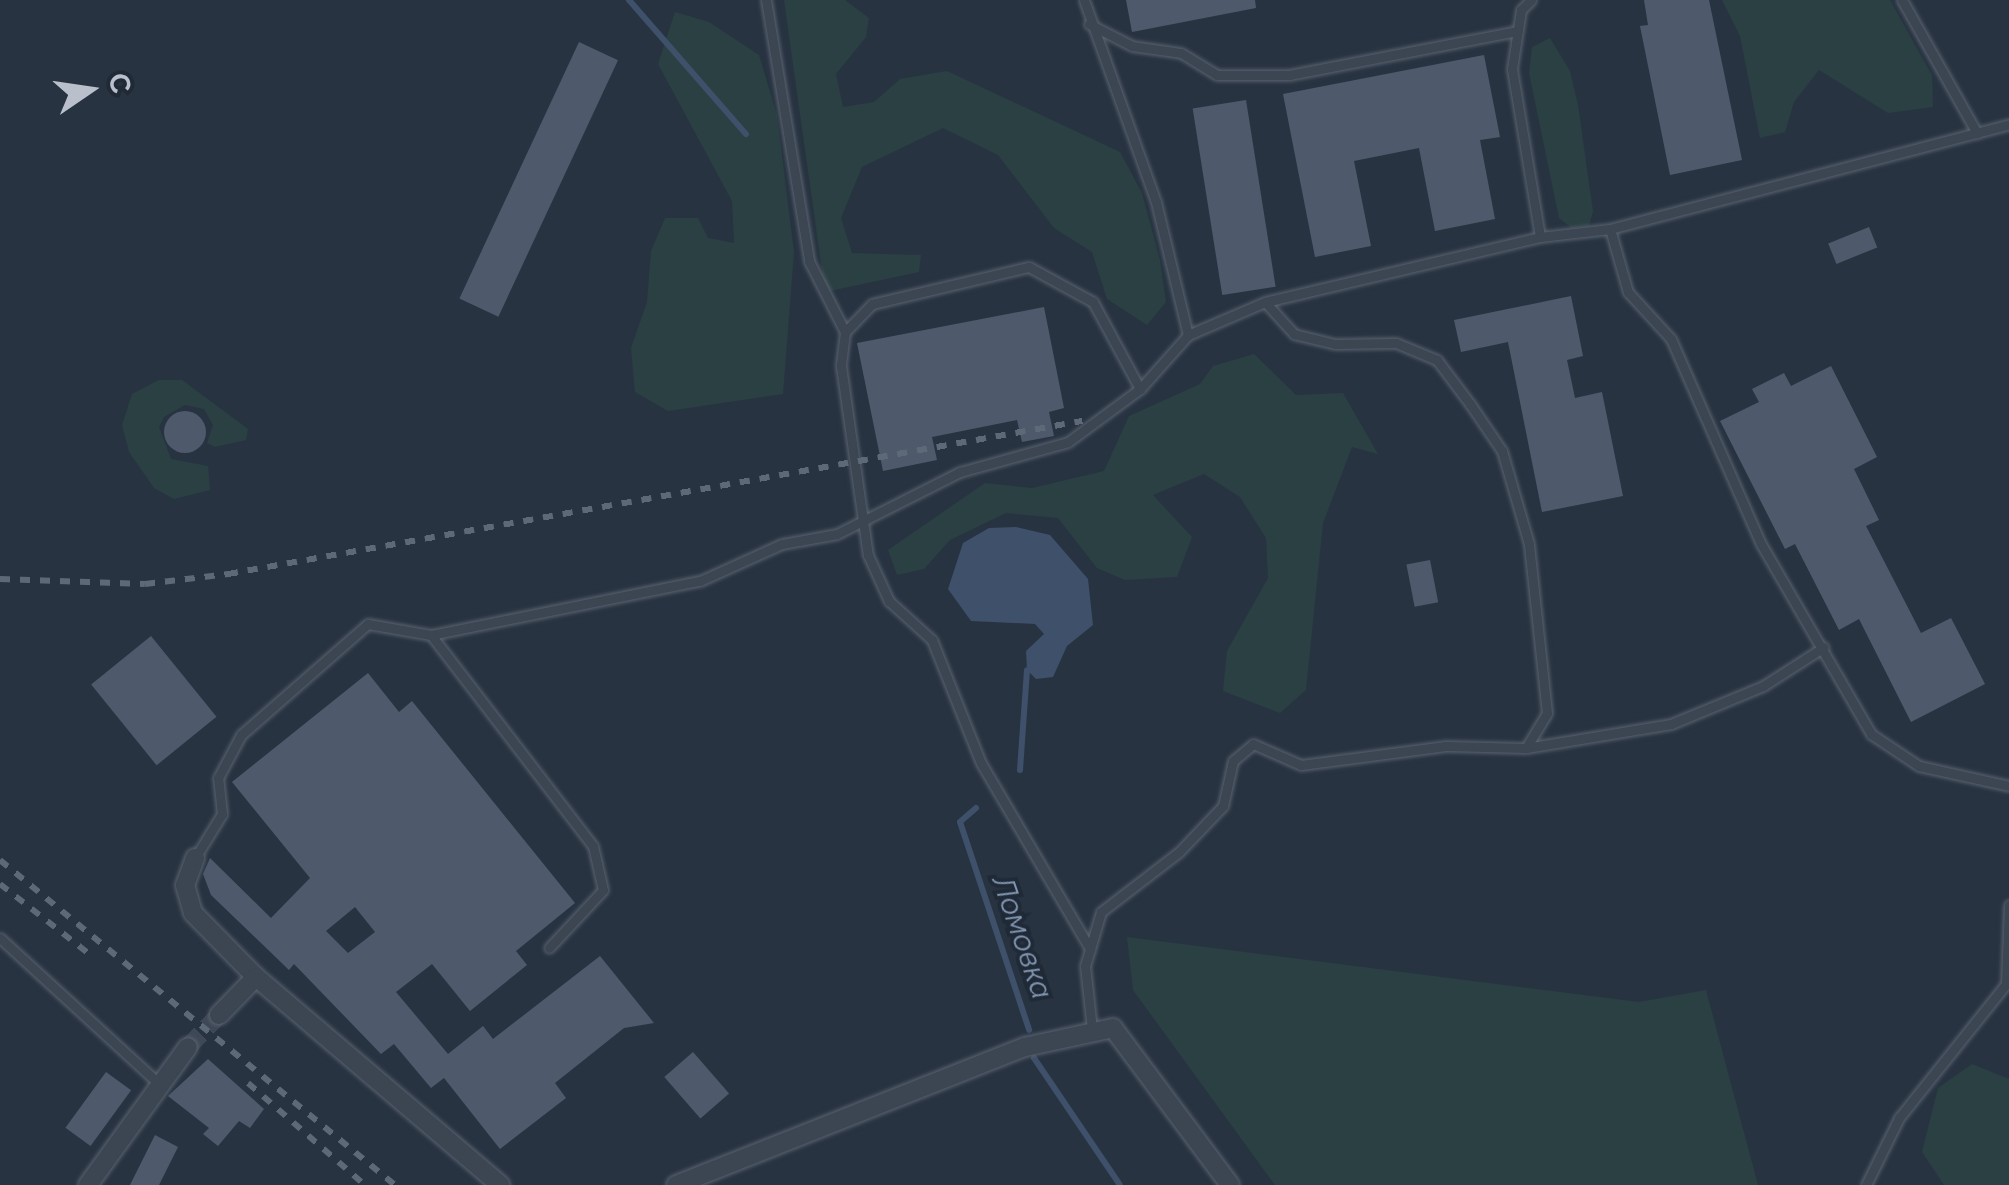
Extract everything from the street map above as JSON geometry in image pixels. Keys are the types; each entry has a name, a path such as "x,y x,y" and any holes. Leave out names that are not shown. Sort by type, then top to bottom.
{"street":[{"path":"195,858 186,874 189,906 256,977 500,1185"},
{"path":"219,1014 256,977"},
{"path":"676,1185 1025,1047 1092,1029 1113,1028 1230,1185"},
{"path":"88,1185 158,1083 188,1047"}],"lane":[{"path":"766,0 808,261 845,332 841,366 868,555 889,602 932,640 981,763 1090,949"},
{"path":"1084,0 1089,24 1156,202 1188,336"},
{"path":"1531,0 1518,31 1512,70 1540,237"},
{"path":"1902,0 1977,132"},
{"path":"1089,24 1132,46 1181,53 1217,75 1289,75 1518,31"},
{"path":"195,858 222,814 218,778 241,735 368,624 431,635 700,581 782,544 837,534 862,517 960,472 1068,442 1140,389 1188,336 1265,302 1540,237 1610,229 2009,124"},
{"path":"1610,229 1628,292 1671,339 1762,544 1824,647 1870,734 1919,766 2009,786"},
{"path":"845,332 872,304 1029,268 1093,302 1140,389"},
{"path":"1265,302 1294,334 1335,344 1396,343 1438,360 1502,451 1528,544 1545,695 1546,713 1526,748"},
{"path":"431,635 594,846 604,890 550,948"},
{"path":"1092,1029 1090,949 1102,912 1179,852 1223,806 1233,762 1253,744 1302,766 1446,746 1526,748 1671,724 1763,686 1824,647"},
{"path":"1866,1185 1899,1118 2008,983 2009,905"},
{"path":"0,938 158,1083"}],"green space":[{"path":"784,0 845,0 869,18 866,37 836,74 843,107 874,102 900,79 947,71 1120,152 1142,193 1160,260 1166,302 1147,325 1107,299 1092,252 1054,228 998,155 943,128 862,167 841,218 852,253 921,255 919,272 825,292"},
{"path":"1722,0 1890,0 1932,75 1933,107 1888,113 1819,70 1794,102 1785,132 1760,138 1740,36"},
{"path":"675,12 709,22 759,55 777,115 794,252 783,394 668,411 635,392 631,348 647,302 651,251 665,218 698,218 708,238 734,243 732,201 658,64"},
{"path":"1550,38 1570,71 1578,105 1593,211 1589,226 1571,228 1559,218 1529,73 1532,47"},
{"path":"1254,354 1296,395 1343,393 1378,454 1352,447 1323,523 1306,690 1280,713 1223,691 1227,651 1268,578 1266,538 1240,497 1204,474 1153,495 1192,537 1177,577 1125,580 1097,568 1058,518 1006,513 950,540 924,569 897,575 888,550 985,483 1032,488 1104,471 1129,416 1200,384 1213,366"},
{"path":"159,380 182,380 248,429 246,440 215,447 207,443 213,425 204,409 185,405 164,417 159,427 171,459 208,466 210,490 174,499 154,488 129,452 122,425 132,394"},
{"path":"1127,937 1639,1002 1706,990 1758,1185 1275,1185 1133,990"},
{"path":"1972,1064 2009,1079 2009,1185 1944,1185 1922,1152 1938,1088"}],"water":[{"path":"1016,527 1050,535 1088,579 1093,625 1067,646 1053,677 1036,679 1027,670 1026,651 1044,634 1035,624 971,621 948,589 963,543 989,528"}],"building":[{"path":"1126,0 1255,0 1256,8 1132,32"},
{"path":"1644,0 1709,0 1742,160 1670,175 1640,26 1648,25"},
{"path":"579,42 618,60 498,317 459,298"},
{"path":"1484,55 1500,137 1480,140 1495,219 1435,231 1419,148 1354,161 1371,246 1315,257 1283,94"},
{"path":"1246,100 1276,287 1222,295 1193,108"},
{"path":"1869,227 1877,247 1836,264 1828,243"},
{"path":"1571,296 1583,356 1567,360 1575,398 1602,392 1623,496 1542,512 1508,342 1461,352 1454,320"},
{"path":"1044,307 1064,408 1049,412 1054,436 1022,442 1017,420 932,437 937,460 883,471 857,343"},
{"path":"1831,366 1877,457 1854,469 1879,520 1866,526 1921,633 1951,618 1985,684 1911,722 1859,619 1839,630 1795,544 1785,549 1720,421 1759,402 1752,389 1784,373 1791,386"},
{"path":"185,411 200,417 206,432 200,447 185,453 170,447 164,432 170,417"},
{"path":"1430,560 1438,602 1415,607 1406,565"},
{"path":"151,636 216,717 157,765 91,684"},
{"path":"368,673 399,712 412,701 575,903 516,951 527,965 470,1011 432,964 396,992 448,1054 483,1026 493,1039 600,956 654,1023 624,1028 555,1083 566,1098 500,1149 444,1078 431,1088 394,1044 381,1054 294,964 289,970 211,895 203,874 210,858 271,918 310,878 232,782","holes":["355,907 375,932 348,953 326,931"]},
{"path":"693,1052 729,1094 700,1118 664,1077"},
{"path":"208,1059 264,1109 250,1128 239,1121 218,1146 203,1134 209,1128 168,1096"},
{"path":"106,1072 131,1090 91,1146 65,1128"},
{"path":"155,1135 178,1147 159,1185 130,1185"}],"waterway":[{"path":"629,0 746,134"},
{"path":"1020,770 1027,670"},
{"name":"Ломовка","path":"976,808 960,822 1029,1030"},
{"name":"Ломовка","path":"1034,1058 1120,1185"}],"tunnel":[{"path":"188,1047 219,1015"}],"railway":[{"path":"0,579 145,584 228,574 1082,421"},
{"path":"0,860 395,1185"},
{"path":"0,884 93,957"},
{"path":"248,1083 365,1185"}]}
